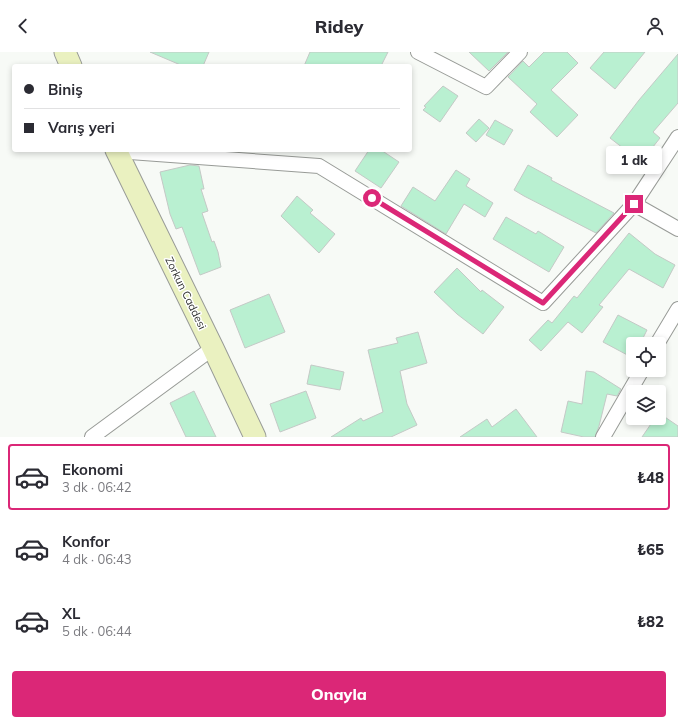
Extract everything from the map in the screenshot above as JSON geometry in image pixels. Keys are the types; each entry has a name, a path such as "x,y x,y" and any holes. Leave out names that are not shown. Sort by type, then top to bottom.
{"street":[{"path":"65,52 70,64"},
{"path":"418,52 486,87 520,52"},
{"path":"130,152 319,166 543,303 634,204 678,137"},
{"name":"Zorkun Caddesi","path":"116,152 214,348 255,437"},
{"path":"634,204 678,229"},
{"path":"661,337 678,308"},
{"path":"92,437 214,348"},
{"path":"603,437 638,377"}],"building":[{"path":"150,52 209,52 204,64 178,64"},
{"path":"310,52 388,52 382,64 305,64"},
{"path":"469,52 508,52 489,71"},
{"path":"544,52 567,52 578,63 551,90 578,115 557,137 530,112 537,104 508,77 523,61 529,67"},
{"path":"604,52 645,52 615,89 590,68"},
{"path":"678,54 678,103 653,132 660,138 641,162 610,138 639,100"},
{"path":"443,86 458,96 440,122 423,110 426,107 424,106"},
{"path":"479,119 489,128 476,142 466,133"},
{"path":"495,120 513,130 504,145 486,135"},
{"path":"368,152 384,152 399,162 381,188 355,171"},
{"path":"190,165 199,166 204,189 201,189 208,211 202,213 212,242 214,241 218,252 221,267 200,275 182,227 176,229 170,214 160,172"},
{"path":"528,165 552,178 551,180 614,213 596,233 524,196 514,190"},
{"path":"456,170 470,179 466,186 493,203 485,217 464,204 446,234 401,206 413,187 435,201"},
{"path":"297,196 313,210 310,213 335,234 319,253 281,216"},
{"path":"506,217 536,234 538,231 564,247 549,272 493,239"},
{"path":"629,233 655,254 675,265 663,288 629,269 599,305 603,307 582,333 568,322 541,351 529,340 548,320 552,323 574,296 577,298"},
{"path":"457,268 481,292 482,290 504,307 483,334 457,314 434,292"},
{"path":"269,294 285,332 245,348 230,310"},
{"path":"618,315 647,330 644,337 626,337 626,354 603,342"},
{"path":"418,332 427,363 400,371 407,404 417,425 391,437 331,437 361,418 363,421 383,412 368,350 398,343 396,338"},
{"path":"311,365 344,372 340,390 307,384"},
{"path":"586,371 594,372 621,389 617,396 607,394 595,437 584,437 561,432 568,401 582,404"},
{"path":"194,391 216,437 186,437 170,403"},
{"path":"306,391 316,418 280,432 270,404"},
{"path":"516,409 537,437 460,437 487,419 492,427"},
{"path":"666,418 678,426 678,437 642,437 650,425 666,425"}],"route":[{"path":"372,198 543,303 634,204"}]}
